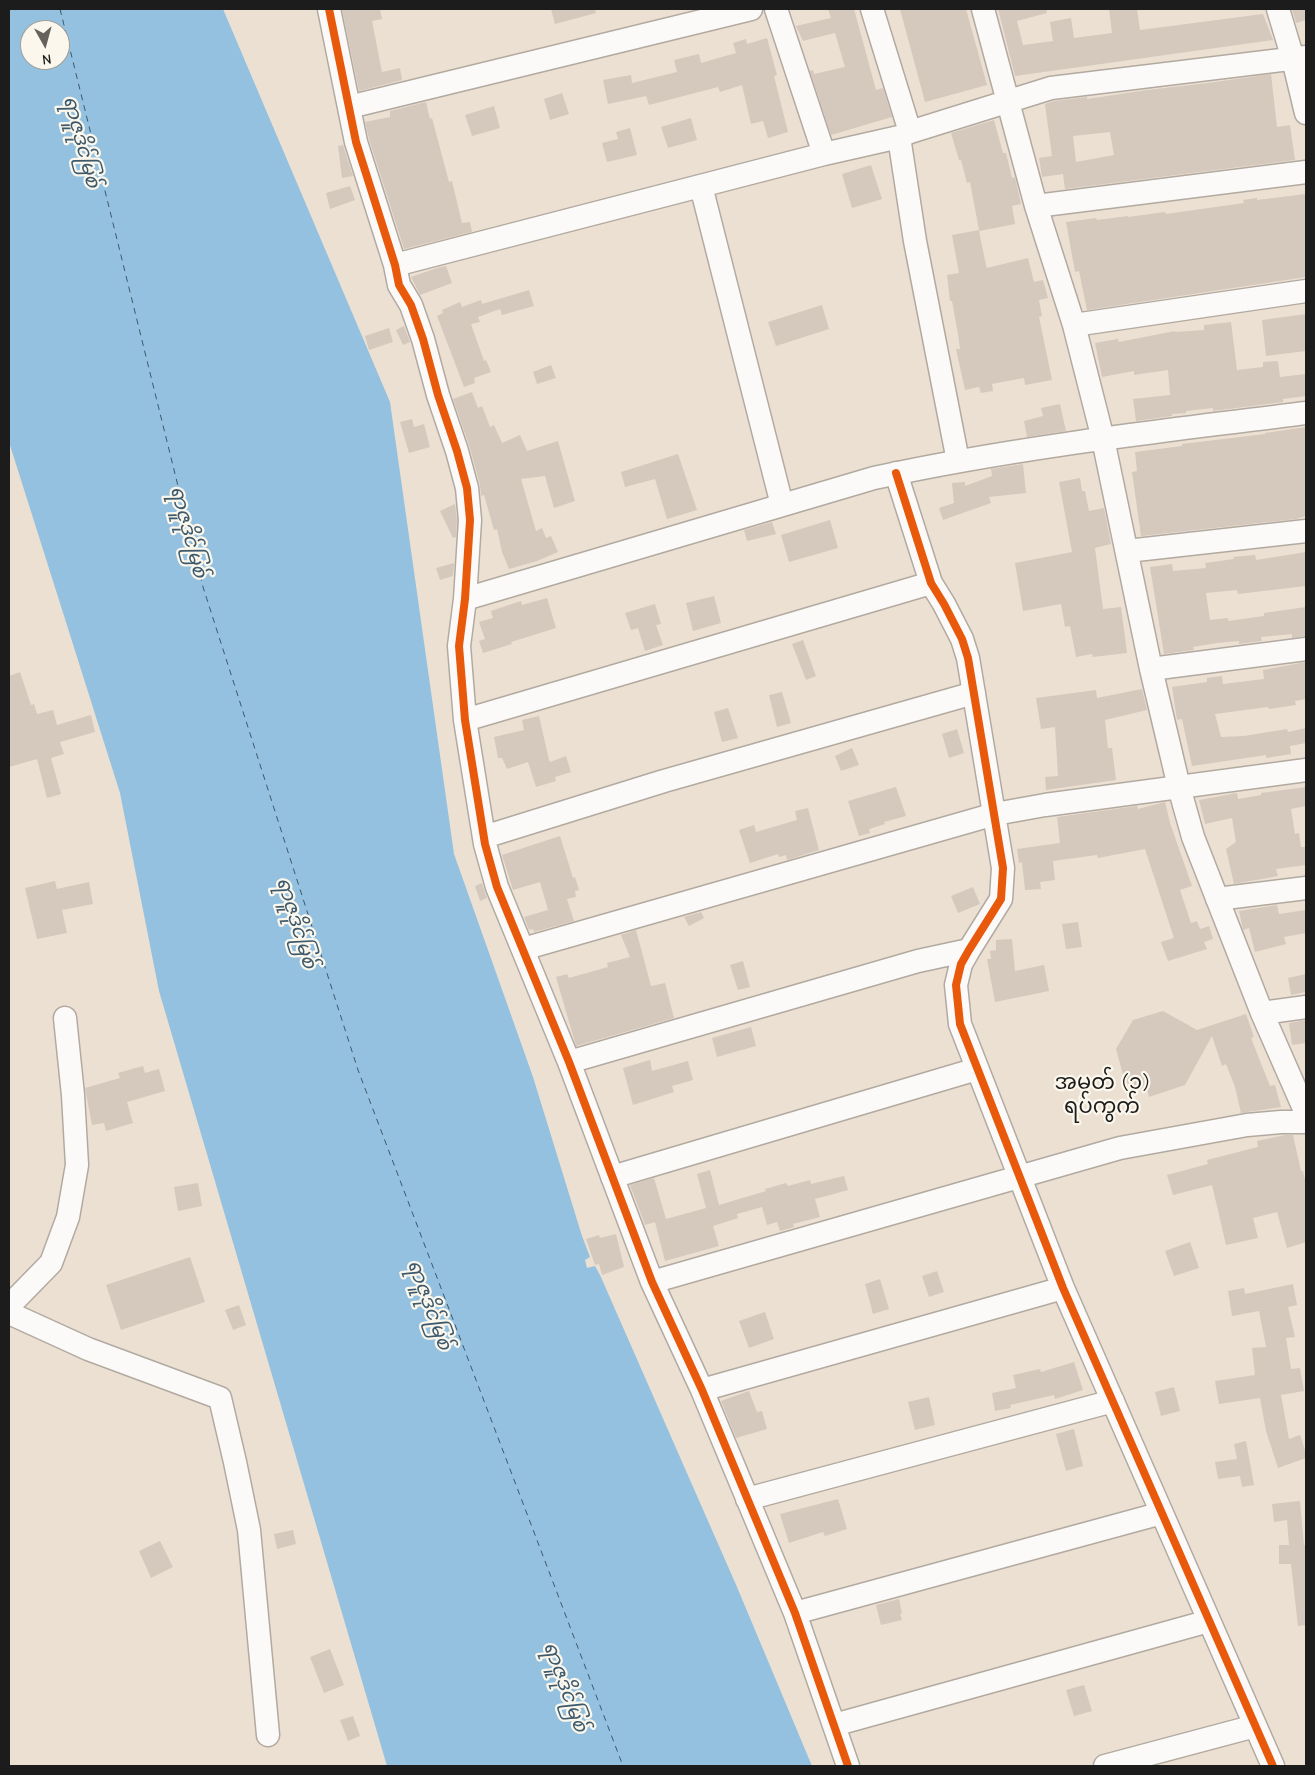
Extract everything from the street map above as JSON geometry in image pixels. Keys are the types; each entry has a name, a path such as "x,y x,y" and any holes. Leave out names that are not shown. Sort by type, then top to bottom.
{"street":[{"path":"329,9 356,142 395,266 399,285 411,305 423,339 438,395 457,451 466,488 470,520 460,646 464,720 484,837 497,887 569,1062 652,1282 702,1390 795,1613 848,1766"},
{"path":"349,107 751,9"},
{"path":"776,9 824,154"},
{"path":"872,9 904,135 915,241 958,461"},
{"path":"983,9 1036,206 1074,325 1103,439 1151,669 1193,837 1262,1013 1306,1113"},
{"path":"1278,9 1300,58 1306,113"},
{"path":"395,266 824,154 904,135 1051,88 1300,58"},
{"path":"1036,206 1306,172"},
{"path":"701,186 782,505"},
{"path":"1074,325 1306,291"},
{"path":"465,599 896,473 958,461 1103,439 1306,413"},
{"path":"896,473 931,583 962,639 968,658 1003,868 1001,899 961,964 956,985 960,1024 1063,1288 1273,1766"},
{"path":"1127,551 1306,531"},
{"path":"464,720 931,583"},
{"path":"1151,669 1306,650"},
{"path":"484,837 674,779 974,693"},
{"path":"523,949 995,814 1045,804 1306,770"},
{"path":"1217,899 1306,888"},
{"path":"569,1062 918,962 969,950"},
{"path":"1262,1013 1306,1007"},
{"path":"9,1306 51,1263 68,1218 77,1165 73,1095 64,1018"},
{"path":"612,1178 977,1069"},
{"path":"652,1282 1120,1148 1247,1125 1306,1122"},
{"path":"702,1390 1063,1288"},
{"path":"9,1313 88,1349 220,1398 249,1530 268,1735"},
{"path":"747,1499 1113,1401"},
{"path":"795,1613 1162,1513"},
{"path":"834,1724 1209,1621"},
{"path":"1105,1766 1255,1726"}],"water":[{"name":"ရာဇူဒိုင်မြစ်","path":"9,9 223,9 390,402 454,854 533,1077 590,1257 585,1260 587,1268 595,1266 600,1275 737,1587 812,1766 387,1766 159,991 120,793 9,442"}],"building":[{"path":"342,9 380,9 382,19 372,21 382,72 400,68 402,80 359,91"},
{"path":"551,9 595,9 596,13 555,24"},
{"path":"828,9 854,9 876,90 883,88 892,117 831,135 810,71 813,70 814,74 845,67 835,33 803,41 796,26 831,18"},
{"path":"900,9 966,9 987,85 925,102"},
{"path":"998,9 1046,9 1047,13 1017,21 1023,45 1053,41 1050,22 1071,18 1074,38 1112,33 1109,9 1137,9 1140,30 1263,14 1273,40 1015,76"},
{"path":"1292,9 1306,9 1306,20 1296,23"},
{"path":"767,38 777,75 774,76 788,132 768,138 763,121 751,124 742,85 720,92 718,87 649,105 646,96 608,104 603,80 631,75 632,83 677,72 674,60 699,54 701,63 736,53 733,43 746,39 747,44"},
{"path":"1271,74 1277,127 1290,125 1295,160 1065,189 1063,174 1042,177 1039,158 1052,156 1045,104 1054,101 1087,97 1087,99","holes":["1110,132 1114,155 1076,162 1073,136"]},
{"path":"562,93 569,114 550,120 544,99"},
{"path":"426,102 449,182 452,181 462,223 470,222 472,232 404,249 365,122 390,117 390,111"},
{"path":"494,106 500,128 472,136 465,115"},
{"path":"691,118 697,140 668,148 661,127"},
{"path":"994,120 1003,153 1006,153 1012,178 1015,177 1021,204 1012,206 1015,224 979,231 986,265 987,268 1028,258 1034,282 1043,280 1048,298 1039,300 1042,316 1039,317 1052,380 1025,385 1024,378 992,384 993,391 981,393 979,387 965,390 956,349 960,349 952,301 950,301 947,275 959,273 952,235 979,230 970,182 967,183 951,133"},
{"path":"630,128 637,155 607,162 602,143 618,139 616,132"},
{"path":"343,145 353,176 342,178 338,146"},
{"path":"871,165 882,199 852,208 842,174"},
{"path":"350,186 355,200 330,209 326,193"},
{"path":"1306,194 1306,277 1087,310 1079,271 1075,272 1066,222 1165,212 1166,214 1244,203 1243,200 1257,198 1257,200"},
{"path":"446,266 452,283 420,295 411,277"},
{"path":"529,290 534,306 502,315 500,309 478,317 480,322 471,324 484,361 486,360 491,372 474,378 475,383 464,387 437,316 443,313 442,310 460,302 462,307 481,300 482,304"},
{"path":"822,305 829,329 776,346 768,322"},
{"path":"1306,314 1306,351 1266,356 1262,320"},
{"path":"1231,322 1237,370 1263,367 1263,362 1278,361 1280,377 1306,374 1306,396 1283,399 1283,402 1213,411 1213,408 1186,411 1186,413 1172,414 1172,416 1136,421 1133,399 1170,395 1168,370 1134,375 1134,371 1102,377 1095,343 1118,339 1119,342 1175,331 1204,330 1204,325"},
{"path":"404,326 410,342 403,345 396,330"},
{"path":"389,328 393,342 369,350 365,336"},
{"path":"551,365 556,378 537,384 533,372"},
{"path":"472,392 478,408 482,406 490,427 494,425 502,443 520,435 527,451 558,441 575,501 554,508 545,476 521,479 536,531 542,528 546,538 551,536 558,552 537,561 509,569 502,552 497,529 494,530 484,495 481,496 470,448 453,399"},
{"path":"1060,404 1066,431 1027,437 1024,421 1043,416 1041,408"},
{"path":"412,419 414,427 424,424 430,447 409,453 400,422"},
{"path":"1306,427 1306,516 1296,519 1141,536 1132,472 1137,471 1135,452"},
{"path":"678,454 697,510 667,519 655,479 625,487 621,472"},
{"path":"1023,464 1026,493 989,497 991,503 943,520 939,508 954,503 952,483 965,482 965,486 992,476 991,469"},
{"path":"1080,478 1089,511 1104,508 1111,544 1095,548 1103,609 1121,607 1127,653 1093,657 1092,654 1076,657 1070,626 1065,627 1061,604 1023,611 1015,563 1072,552 1059,482"},
{"path":"455,504 457,520 456,537 453,538 440,511"},
{"path":"830,520 838,548 789,562 781,535"},
{"path":"772,522 776,534 747,541 744,530"},
{"path":"1306,552 1306,586 1238,594 1237,590 1206,593 1210,620 1228,618 1228,621 1264,616 1264,613 1306,607 1306,636 1292,638 1292,634 1261,637 1262,641 1239,644 1239,641 1217,643 1193,647 1194,650 1164,654 1150,567 1172,564 1173,571 1206,568 1205,563 1234,559 1233,557 1255,555 1256,560"},
{"path":"454,563 453,576 440,580 436,568"},
{"path":"714,596 721,623 693,631 686,603"},
{"path":"547,598 556,628 483,653 479,641 485,639 479,622 493,618 491,611 521,601 522,605"},
{"path":"655,604 661,624 656,625 663,645 645,651 638,628 631,630 625,613"},
{"path":"803,640 816,676 806,680 792,644"},
{"path":"1306,662 1306,699 1295,701 1296,705 1215,714 1221,737 1244,736 1287,729 1288,732 1306,728 1306,743 1290,746 1291,754 1266,758 1266,755 1192,766 1182,719 1177,720 1172,687 1207,682 1207,678 1222,676 1223,684 1264,679 1263,670"},
{"path":"20,672 31,705 34,704 37,714 53,710 57,725 91,715 95,732 60,742 64,754 51,758 61,794 47,798 37,759 9,767 9,676"},
{"path":"1142,689 1147,710 1105,720 1108,748 1112,748 1116,780 1046,790 1045,777 1058,776 1055,727 1041,729 1036,698 1096,690 1097,698"},
{"path":"782,692 791,723 777,727 769,695"},
{"path":"728,708 738,738 722,742 714,712"},
{"path":"539,716 550,762 566,756 571,772 555,777 556,781 536,787 528,762 507,769 502,758 498,758 494,737 524,730 522,720"},
{"path":"957,729 964,753 949,758 942,734"},
{"path":"852,748 859,765 841,771 835,756"},
{"path":"896,787 906,816 884,822 885,824 869,829 870,833 859,836 848,801"},
{"path":"1306,787 1306,806 1291,809 1295,834 1299,833 1301,847 1306,847 1306,865 1276,869 1278,876 1234,884 1226,849 1236,842 1232,818 1205,824 1199,800 1237,793 1238,799 1261,795 1261,793"},
{"path":"1165,802 1170,823 1192,886 1180,890 1191,923 1197,921 1200,929 1209,926 1213,939 1204,942 1207,949 1168,961 1161,942 1174,938 1145,849 1098,858 1097,855 1053,861 1055,880 1040,882 1041,889 1025,890 1022,862 1019,863 1017,849 1060,843 1057,817 1137,806 1138,809"},
{"path":"808,808 819,850 787,860 786,855 779,857 778,854 750,863 739,830 754,825 756,832 797,820 795,811"},
{"path":"560,836 573,878 575,877 579,890 575,891 576,897 567,899 574,921 534,932 533,929 529,930 524,917 548,910 540,882 513,890 502,855"},
{"path":"55,881 57,889 89,882 93,904 62,910 67,933 37,939 25,888"},
{"path":"482,883 487,898 480,901 475,886"},
{"path":"973,887 980,904 958,913 951,896"},
{"path":"1277,905 1279,914 1306,910 1306,933 1284,937 1286,944 1255,952 1249,928 1243,930 1239,911"},
{"path":"701,912 704,918 689,926 684,917"},
{"path":"1078,922 1082,947 1066,949 1062,924"},
{"path":"636,930 651,986 665,983 674,1018 576,1046 556,977 567,974 569,978 608,967 607,963 630,957 621,935"},
{"path":"1012,939 1015,971 1044,965 1049,991 995,1002 987,959 991,959 990,951 996,950 996,940"},
{"path":"743,961 750,987 738,990 730,965"},
{"path":"1306,974 1306,992 1291,995 1288,978"},
{"path":"1163,1011 1197,1030 1246,1014 1254,1037 1251,1038 1270,1086 1275,1085 1281,1107 1241,1113 1235,1087 1226,1064 1222,1066 1212,1036 1185,1085 1149,1097 1148,1092 1125,1082 1116,1049 1133,1020"},
{"path":"1306,1020 1306,1043 1292,1045 1289,1023"},
{"path":"751,1027 756,1046 717,1057 712,1038"},
{"path":"650,1060 652,1071 688,1061 693,1080 672,1086 674,1092 633,1105 623,1068"},
{"path":"143,1066 145,1073 159,1069 165,1091 127,1102 133,1123 106,1131 104,1123 92,1125 85,1088 120,1078 118,1073"},
{"path":"1293,1135 1306,1184 1306,1242 1287,1248 1277,1212 1253,1218 1258,1238 1226,1245 1212,1185 1173,1195 1167,1175 1208,1164 1207,1160 1258,1147 1257,1141"},
{"path":"710,1170 719,1205 786,1183 788,1186 810,1180 811,1184 844,1176 848,1190 815,1199 820,1217 793,1224 794,1227 780,1231 777,1222 767,1225 762,1207 737,1214 738,1218 713,1226 719,1246 665,1261 655,1222 645,1225 630,1185 654,1178 666,1219 706,1208 697,1174"},
{"path":"198,1183 202,1206 178,1211 174,1187"},
{"path":"616,1234 624,1267 602,1275 599,1264 595,1265 586,1239 599,1235 600,1238"},
{"path":"1190,1242 1199,1268 1174,1276 1165,1251"},
{"path":"190,1257 205,1302 121,1330 106,1285"},
{"path":"937,1271 944,1292 929,1297 922,1276"},
{"path":"880,1279 889,1309 873,1314 865,1284"},
{"path":"1293,1284 1297,1305 1288,1307 1295,1337 1286,1338 1291,1369 1300,1368 1304,1391 1281,1395 1289,1439 1300,1435 1306,1458 1278,1468 1266,1431 1260,1398 1219,1404 1215,1381 1255,1375 1252,1348 1266,1347 1259,1311 1232,1316 1228,1291 1244,1288 1245,1294"},
{"path":"239,1305 246,1325 233,1330 225,1310"},
{"path":"765,1312 774,1339 749,1348 739,1321"},
{"path":"1074,1362 1083,1390 1055,1399 1054,1395 1010,1405 1011,1408 995,1411 992,1393 1016,1388 1013,1375 1040,1369 1041,1372"},
{"path":"1174,1387 1180,1411 1161,1416 1155,1392"},
{"path":"749,1391 757,1412 762,1411 767,1429 736,1438 721,1401"},
{"path":"929,1397 935,1425 915,1430 908,1402"},
{"path":"1074,1429 1083,1466 1066,1471 1056,1434"},
{"path":"1246,1441 1254,1485 1242,1487 1240,1476 1218,1479 1215,1462 1237,1459 1234,1444"},
{"path":"838,1499 847,1529 825,1536 823,1532 789,1543 780,1514"},
{"path":"1300,1501 1304,1545 1306,1545 1306,1625 1298,1626 1291,1564 1279,1564 1279,1545 1289,1545 1287,1520 1274,1522 1272,1504"},
{"path":"293,1530 296,1544 277,1549 274,1534"},
{"path":"160,1541 173,1567 151,1578 139,1551"},
{"path":"899,1599 902,1620 881,1625 876,1605"},
{"path":"330,1649 344,1685 324,1693 310,1657"},
{"path":"1084,1685 1092,1711 1074,1716 1066,1690"},
{"path":"353,1716 360,1736 348,1741 340,1720"}],"ferry route":[{"path":"60,9 203,587 358,1070 623,1766"}],"cycle path":[{"path":"329,9 356,142 395,265 399,285 411,305 423,339 467,488 470,520 465,599 459,646 465,720 485,844 497,887 569,1062 652,1282 702,1390 795,1613 848,1766"},
{"path":"896,473 931,583 962,639 968,658 1003,868 1001,899 961,964 956,985 960,1024 1063,1288 1273,1766"}],"district":[{"name":"အမှတ် (၁) ရပ်ကွက်","path":"1102,1095"}]}
